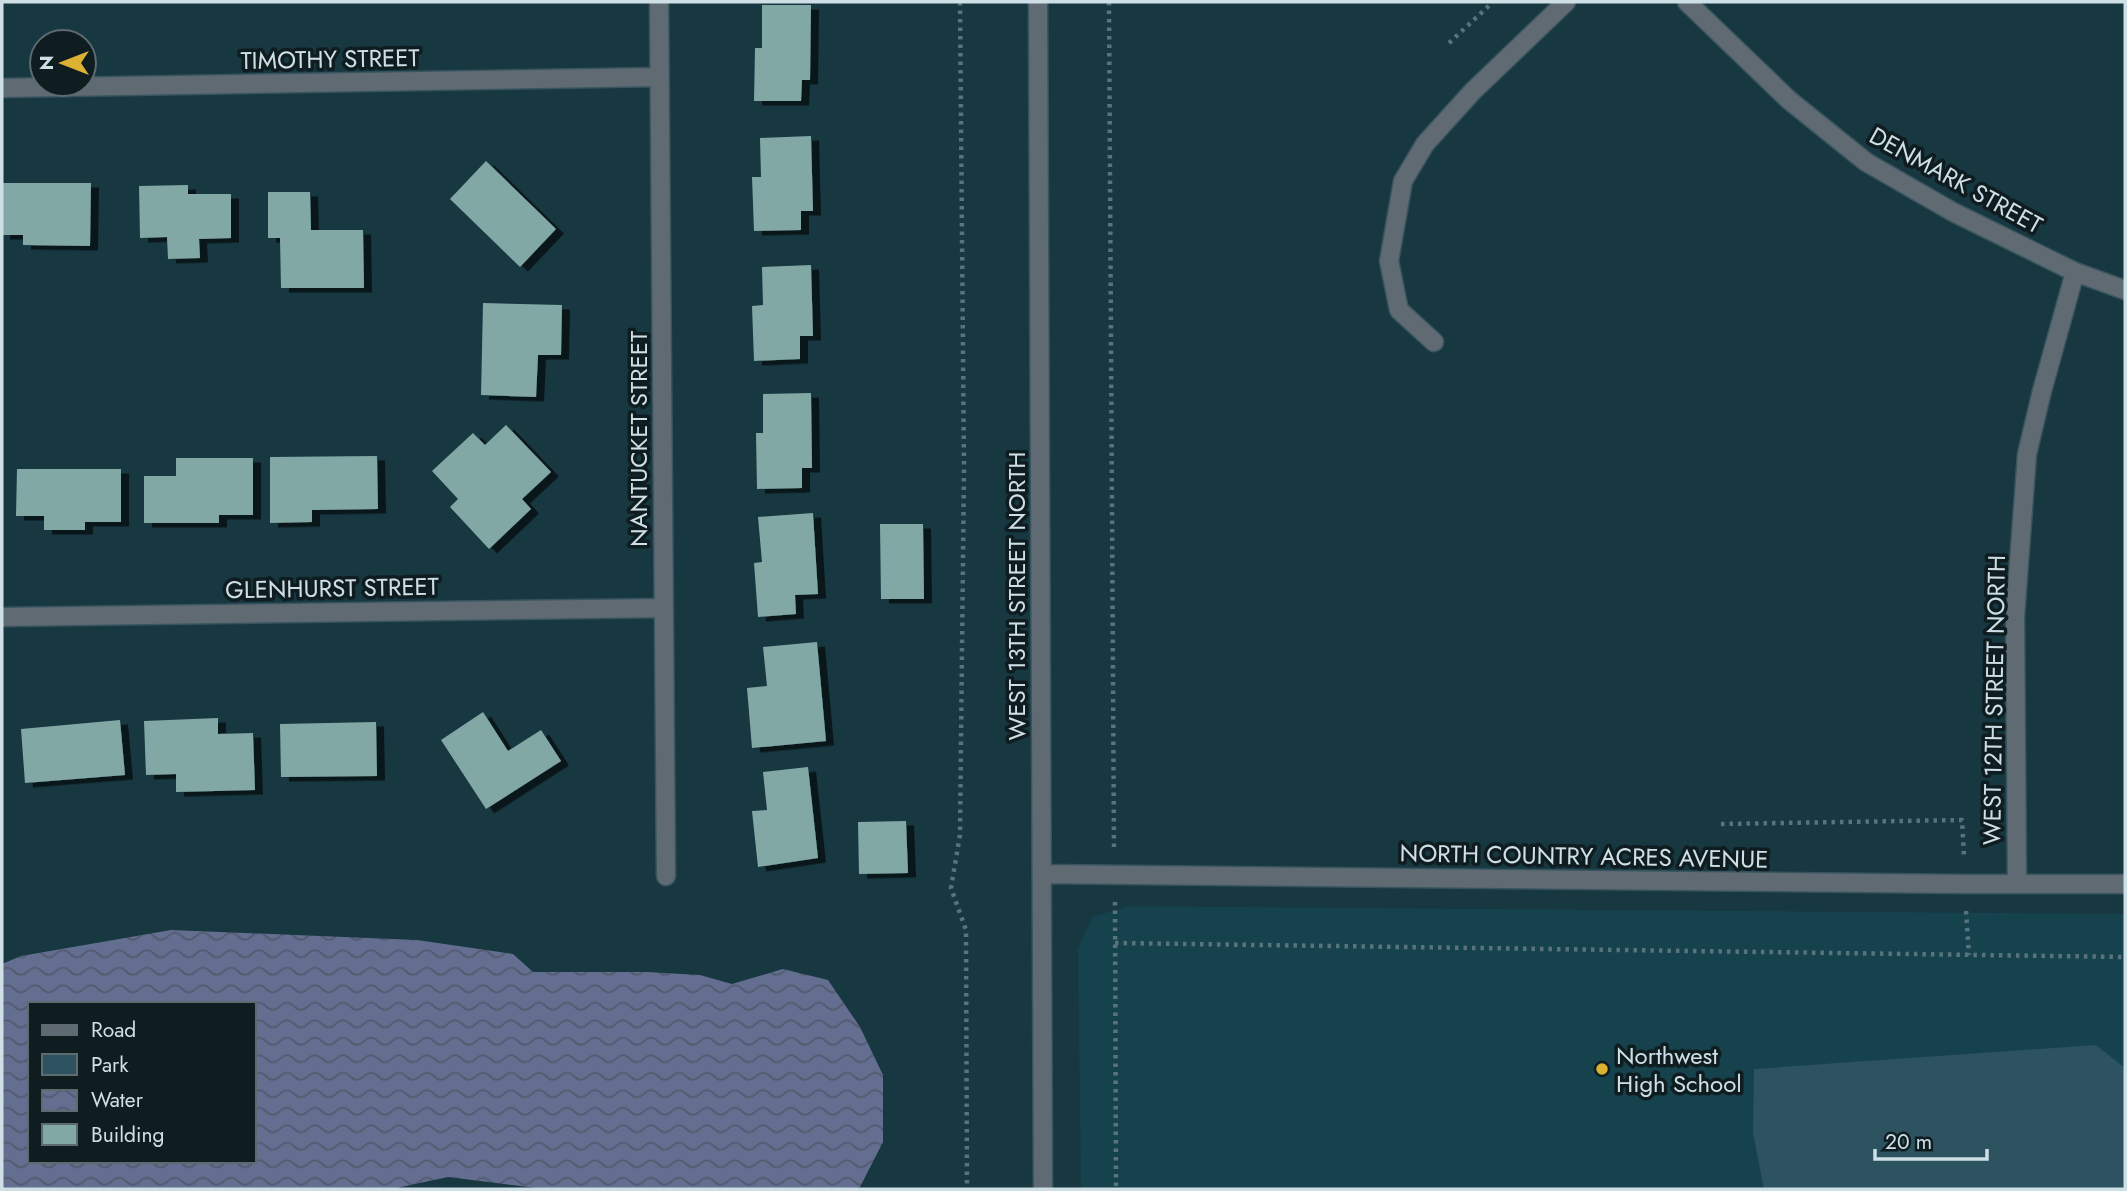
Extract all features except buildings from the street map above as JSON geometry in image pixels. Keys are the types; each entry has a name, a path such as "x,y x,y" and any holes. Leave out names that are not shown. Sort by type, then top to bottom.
{"street":[{"name":"NANTUCKET STREET","path":"659,2 666,876"},
{"name":"WEST 13TH STREET NORTH","path":"1038,2 1043,1189"},
{"path":"1434,342 1399,310 1389,261 1403,181 1425,144 1473,91 1566,2"},
{"name":"DENMARK STREET","path":"1687,2 1789,100 1866,162 1953,212 2075,272 2125,290"},
{"name":"TIMOTHY STREET","path":"2,88 659,77"},
{"name":"WEST 12TH STREET NORTH","path":"2017,883 2015,617 2027,453 2075,272"},
{"name":"GLENHURST STREET","path":"2,617 664,608"},
{"name":"NORTH COUNTRY ACRES AVENUE","path":"1042,874 2125,884"}],"path":[{"path":"960,2 964,524 960,835 951,888 965,930 967,1189"},
{"path":"1109,2 1116,1189"},
{"path":"1449,43 1493,2"},
{"path":"1721,824 1962,820 1969,955"},
{"path":"1115,943 2125,957"}],"shaded area":[{"name":"Northwest High School","path":"1128,906 2125,914 2125,1189 1081,1189 1078,949 1092,917"}],"green space":[{"path":"2096,1045 2125,1068 2125,1189 1764,1189 1753,1133 1754,1069"}],"water":[{"path":"171,930 417,940 513,954 533,972 700,975 732,984 783,969 828,980 860,1027 883,1075 883,1142 860,1187 853,1189 545,1189 448,1177 392,1189 2,1189 2,964 21,956"}],"place":[{"name":"Northwest High School","path":"1602,1069"}]}
